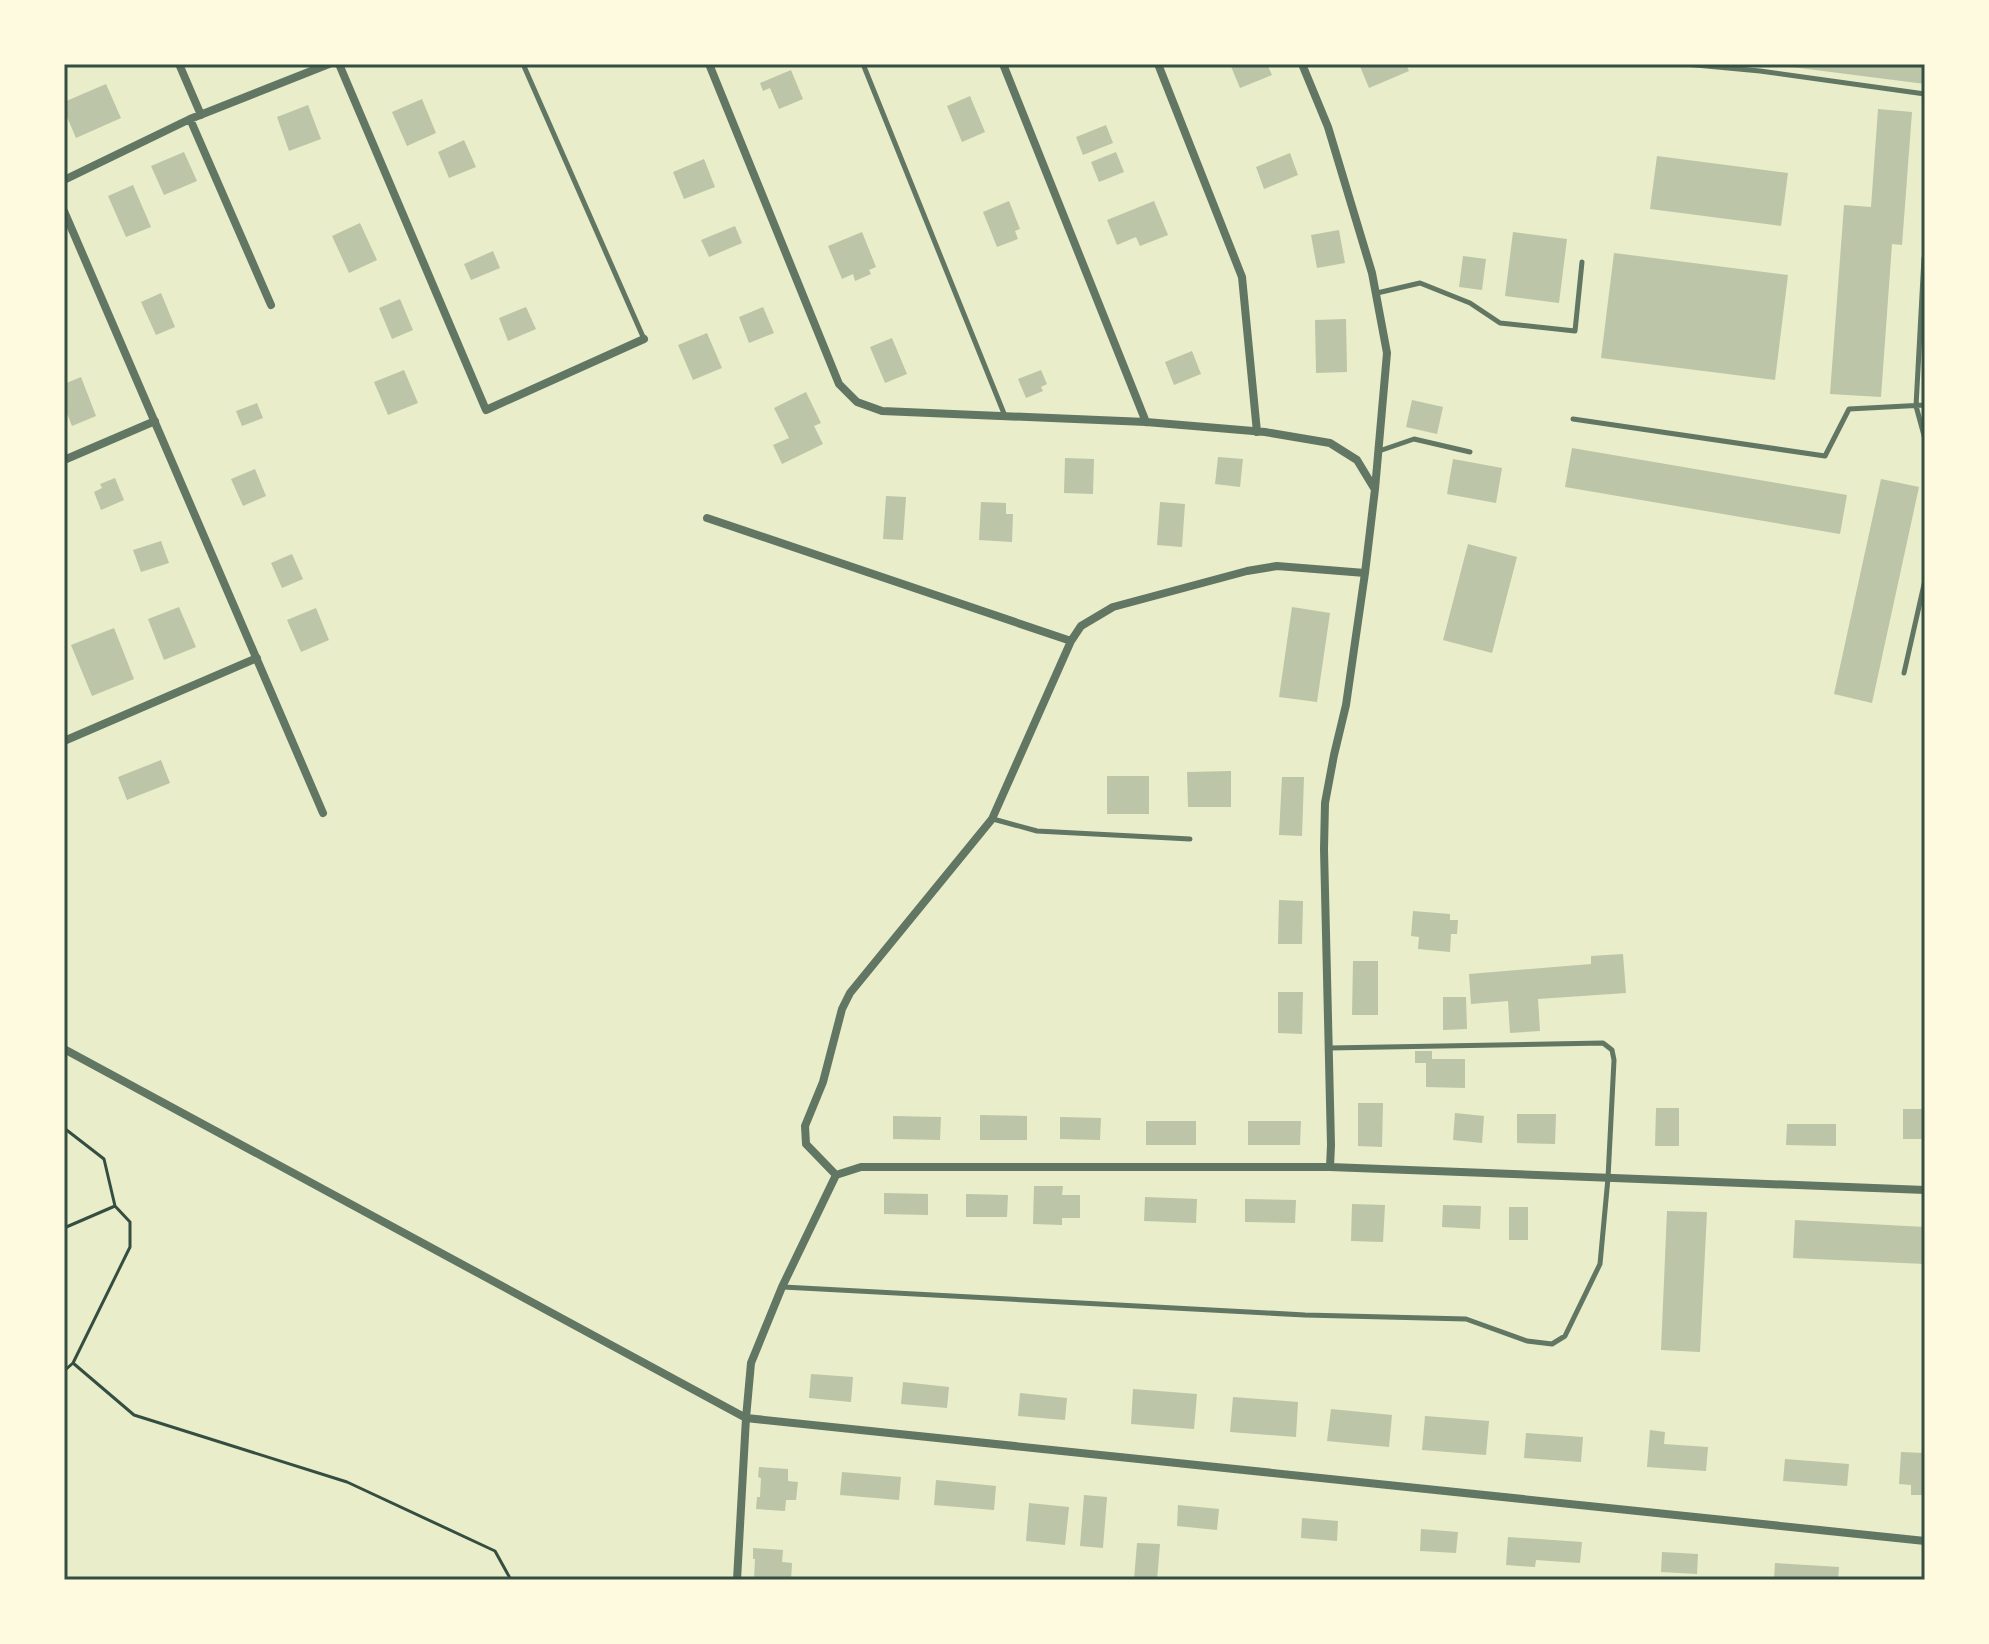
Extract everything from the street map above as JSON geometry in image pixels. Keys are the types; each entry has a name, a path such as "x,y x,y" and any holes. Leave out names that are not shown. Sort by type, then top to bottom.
{"street":[{"path":"179,64 201,115"},
{"path":"64,180 190,119 329,64"},
{"path":"339,64 486,410 644,339"},
{"path":"709,64 839,384 857,402 882,411 1146,422 1257,432 1330,443 1357,460 1375,489"},
{"path":"1003,64 1146,422"},
{"path":"1158,64 1242,277 1257,432"},
{"path":"1302,64 1328,127 1372,273 1387,353 1365,573 1346,705 1325,803 1330,1167"},
{"path":"190,119 271,305"},
{"path":"64,211 323,813"},
{"path":"64,460 155,421"},
{"path":"707,518 1071,641"},
{"path":"836,1175 806,1144 805,1126 823,1082 842,1009 850,993 992,819 1071,641 1081,626 1113,607 1247,571 1277,566 1365,573"},
{"path":"64,741 257,658"},
{"path":"64,1049 746,1418 1925,1541"},
{"path":"737,1580 751,1363 782,1287 836,1175 861,1167 1330,1167 1925,1190"}],"lane":[{"path":"523,64 644,339"},
{"path":"863,64 1005,416"},
{"path":"1685,64 1760,68 1925,94"},
{"path":"1924,258 1916,406 1925,439"},
{"path":"1376,293 1420,283 1470,303 1500,323 1575,331 1582,262"},
{"path":"1573,419 1825,456 1849,409 1925,405"},
{"path":"1378,451 1414,439 1470,452"},
{"path":"1904,673 1925,580"},
{"path":"992,819 1037,831 1190,839"},
{"path":"782,1287 1305,1315 1466,1319 1527,1341 1552,1344 1565,1336 1600,1264 1608,1178 1612,1050 1603,1043 1329,1048"}],"path":[{"path":"64,1128 104,1159 115,1206 130,1222 130,1247 73,1363 64,1371"},
{"path":"64,1228 115,1206"},
{"path":"73,1363 134,1415 347,1482 495,1551 511,1580"}],"building":[{"path":"1230,64 1267,64 1272,75 1240,88"},
{"path":"1359,64 1406,64 1409,71 1369,88"},
{"path":"1925,64 1925,84 1784,66"},
{"path":"791,70 803,99 779,109 770,88 763,91 760,83"},
{"path":"106,84 121,118 76,138 64,110 64,102"},
{"path":"970,96 985,132 962,142 947,106"},
{"path":"422,99 436,133 407,146 392,112"},
{"path":"308,105 321,139 289,151 277,117"},
{"path":"1878,109 1912,112 1902,245 1892,244 1881,397 1830,394 1844,205 1871,207"},
{"path":"1106,125 1113,143 1083,155 1076,137"},
{"path":"464,140 476,167 449,178 438,152"},
{"path":"184,152 197,181 164,195 151,166"},
{"path":"1116,152 1124,172 1099,182 1091,162"},
{"path":"1290,153 1298,175 1264,189 1256,167"},
{"path":"1657,156 1788,173 1781,226 1650,209"},
{"path":"704,159 715,187 684,199 673,172"},
{"path":"133,185 151,227 126,237 108,196"},
{"path":"1009,201 1020,229 1015,231 1018,239 997,247 983,212"},
{"path":"1154,201 1168,235 1140,246 1136,237 1117,245 1107,220"},
{"path":"360,223 377,260 349,273 332,236"},
{"path":"735,226 742,243 709,257 701,240"},
{"path":"1339,230 1345,263 1317,268 1311,235"},
{"path":"862,232 876,267 869,270 871,274 855,281 853,274 842,279 828,246"},
{"path":"1513,232 1567,239 1559,303 1505,296"},
{"path":"493,251 500,268 471,280 464,264"},
{"path":"1614,253 1788,275 1775,380 1601,358"},
{"path":"1463,256 1486,259 1482,290 1459,287"},
{"path":"161,293 175,327 156,335 141,302"},
{"path":"400,299 413,330 392,339 379,308"},
{"path":"526,307 536,329 508,341 499,318"},
{"path":"763,307 774,333 749,343 739,317"},
{"path":"1346,319 1347,372 1316,373 1315,320"},
{"path":"707,333 722,368 693,380 678,345"},
{"path":"892,338 907,374 885,383 870,347"},
{"path":"1192,351 1201,374 1174,385 1165,362"},
{"path":"404,370 418,403 388,415 374,382"},
{"path":"1041,370 1047,384 1041,387 1043,391 1026,398 1018,379"},
{"path":"81,377 96,416 72,426 64,406 64,384"},
{"path":"806,392 821,423 814,426 823,444 782,464 773,445 789,438 774,408"},
{"path":"1412,400 1443,407 1437,434 1406,427"},
{"path":"257,403 263,418 242,426 236,411"},
{"path":"1572,448 1847,495 1840,534 1565,487"},
{"path":"1218,457 1243,459 1240,487 1215,484"},
{"path":"1065,458 1094,459 1093,494 1064,493"},
{"path":"1453,459 1502,468 1496,503 1447,494"},
{"path":"255,469 266,496 243,506 231,479"},
{"path":"115,478 124,500 101,510 94,492 102,488 100,484"},
{"path":"1881,479 1919,487 1872,703 1834,694"},
{"path":"886,496 906,497 903,540 883,539"},
{"path":"981,502 1006,503 1006,514 1013,514 1012,542 979,540"},
{"path":"1160,502 1185,504 1182,547 1157,545"},
{"path":"161,541 169,563 141,572 133,550"},
{"path":"1468,544 1517,557 1492,653 1443,640"},
{"path":"292,554 303,579 282,588 271,563"},
{"path":"179,607 196,647 164,660 148,619"},
{"path":"1292,607 1330,613 1317,702 1279,697"},
{"path":"316,608 329,640 301,652 287,620"},
{"path":"114,628 134,679 92,696 71,645"},
{"path":"161,760 170,783 127,800 118,777"},
{"path":"1231,771 1231,807 1188,807 1187,772"},
{"path":"1107,776 1149,776 1149,814 1107,814"},
{"path":"1282,777 1304,777 1302,836 1279,835"},
{"path":"1279,900 1303,901 1302,944 1278,944"},
{"path":"1413,911 1450,914 1450,920 1458,920 1457,934 1451,934 1450,952 1418,949 1419,937 1411,936"},
{"path":"1623,954 1626,993 1538,999 1540,1031 1510,1033 1508,1001 1471,1004 1469,974 1591,964 1591,956"},
{"path":"1353,961 1378,961 1378,1015 1352,1015"},
{"path":"1278,992 1303,992 1302,1034 1278,1033"},
{"path":"1443,997 1466,997 1467,1029 1443,1030"},
{"path":"1415,1051 1432,1051 1432,1059 1465,1059 1465,1088 1426,1087 1426,1063 1415,1063"},
{"path":"1358,1103 1383,1103 1382,1147 1358,1146"},
{"path":"1656,1108 1679,1108 1679,1146 1655,1146"},
{"path":"1903,1109 1923,1109 1924,1139 1903,1139"},
{"path":"1455,1113 1484,1116 1482,1143 1453,1140"},
{"path":"1517,1114 1556,1114 1555,1144 1517,1143"},
{"path":"980,1115 1027,1116 1027,1140 980,1140"},
{"path":"893,1116 941,1117 940,1140 893,1139"},
{"path":"1060,1117 1101,1118 1100,1140 1060,1139"},
{"path":"1146,1121 1196,1121 1196,1145 1146,1145"},
{"path":"1248,1121 1301,1121 1300,1145 1248,1145"},
{"path":"1787,1124 1836,1124 1836,1146 1786,1145"},
{"path":"1034,1186 1063,1186 1062,1195 1080,1195 1080,1218 1062,1218 1062,1225 1033,1224"},
{"path":"884,1193 928,1194 928,1215 884,1214"},
{"path":"966,1194 1008,1195 1007,1217 966,1217"},
{"path":"1145,1197 1197,1199 1196,1223 1144,1221"},
{"path":"1245,1199 1296,1200 1295,1223 1245,1222"},
{"path":"1352,1204 1385,1205 1383,1242 1351,1241"},
{"path":"1443,1205 1481,1206 1480,1229 1442,1227"},
{"path":"1509,1207 1528,1207 1528,1240 1509,1240"},
{"path":"1667,1211 1707,1212 1700,1352 1661,1350"},
{"path":"1795,1220 1925,1227 1925,1264 1793,1258"},
{"path":"811,1374 853,1377 851,1402 809,1398"},
{"path":"903,1382 949,1387 947,1408 901,1404"},
{"path":"1133,1389 1197,1394 1194,1429 1131,1424"},
{"path":"1020,1393 1067,1398 1065,1420 1018,1416"},
{"path":"1233,1397 1298,1402 1296,1437 1230,1432"},
{"path":"1331,1409 1392,1415 1389,1447 1327,1441"},
{"path":"1425,1416 1489,1421 1486,1455 1422,1450"},
{"path":"1650,1430 1665,1432 1664,1444 1708,1447 1706,1471 1647,1467"},
{"path":"1526,1433 1583,1437 1581,1462 1524,1458"},
{"path":"1901,1452 1925,1453 1925,1495 1911,1495 1911,1485 1899,1484"},
{"path":"1785,1459 1849,1464 1847,1486 1783,1481"},
{"path":"759,1467 788,1469 788,1481 798,1482 796,1500 786,1500 785,1511 756,1509 757,1497 760,1497"},
{"path":"842,1472 901,1477 899,1500 840,1495"},
{"path":"936,1480 996,1486 994,1510 934,1505"},
{"path":"1084,1495 1107,1497 1103,1548 1080,1546"},
{"path":"1029,1503 1069,1507 1065,1545 1026,1541"},
{"path":"1178,1505 1219,1509 1217,1530 1177,1526"},
{"path":"1302,1518 1338,1521 1337,1541 1301,1538"},
{"path":"1421,1529 1458,1532 1456,1553 1420,1551"},
{"path":"1508,1537 1582,1542 1580,1563 1536,1560 1535,1567 1506,1565"},
{"path":"1137,1543 1160,1544 1157,1580 1134,1580"},
{"path":"753,1548 783,1550 782,1562 792,1563 791,1580 754,1580"},
{"path":"1662,1552 1698,1554 1697,1574 1661,1572"},
{"path":"1775,1563 1839,1567 1838,1580 1774,1580"}]}
